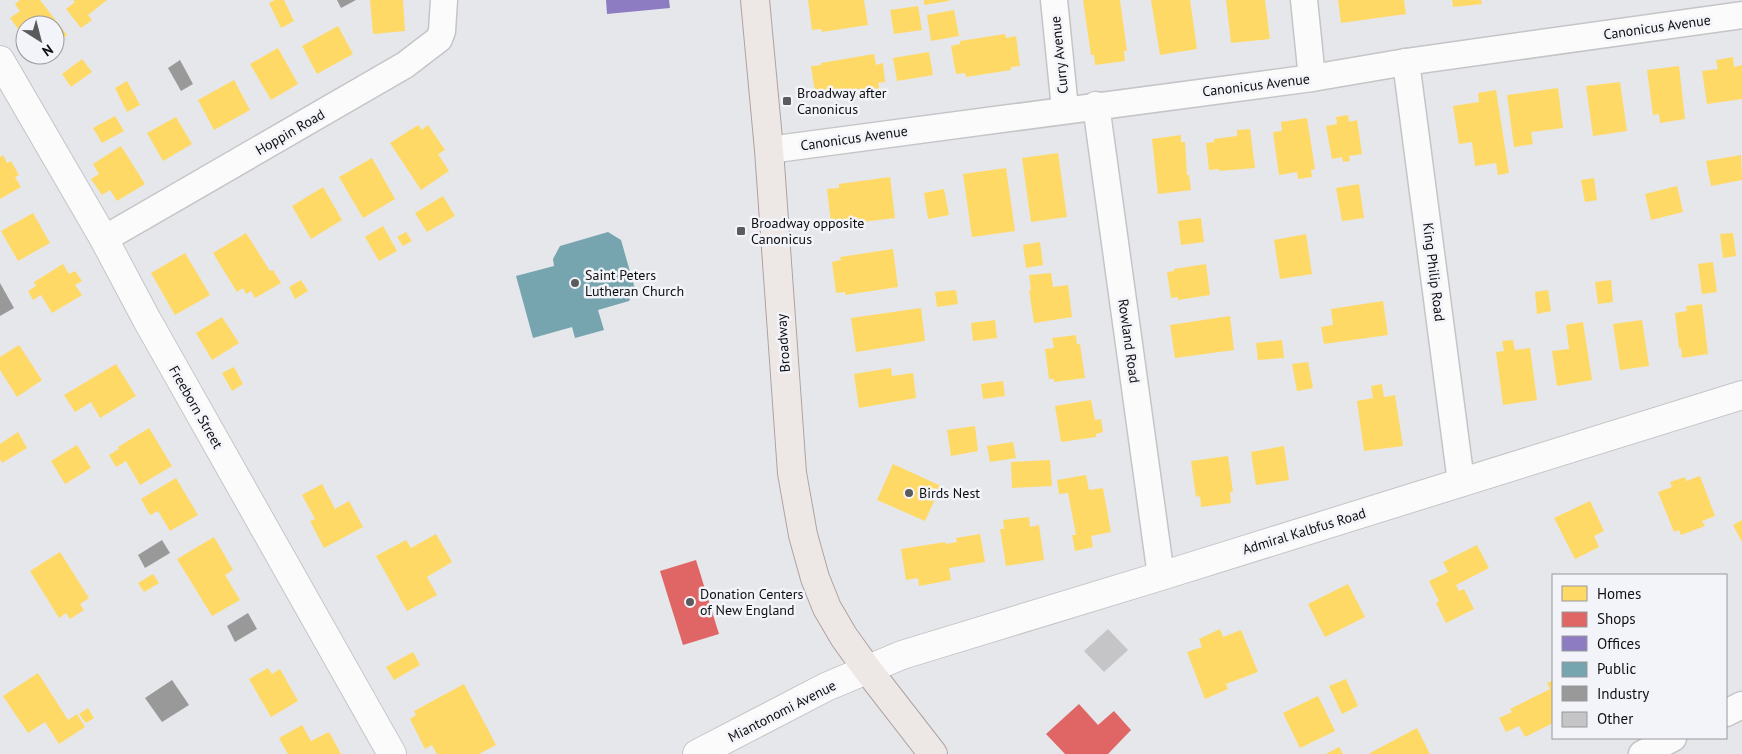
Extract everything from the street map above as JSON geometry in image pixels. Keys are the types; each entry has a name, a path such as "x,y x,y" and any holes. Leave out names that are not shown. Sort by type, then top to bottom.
{"main road":[{"name":"Broadway","path":"755,0 769,150 792,473 803,535 815,578 827,608 844,637 933,754"},
{"name":"Freeborn Street","path":"0,60 104,239 147,320 392,754"},
{"name":"Admiral Kalbfus Road","path":"867,669 902,655 1742,395"},
{"name":"Miantonomi Avenue","path":"697,754 826,687 867,669"}],"street":[{"name":"Hoppin Road","path":"104,239 406,64 439,39 443,25 444,0"},
{"name":"Curry Avenue","path":"1054,0 1065,109"},
{"path":"1304,0 1312,78"},
{"name":"Canonicus Avenue","path":"769,150 1065,109 1312,78 1406,62 1742,15"},
{"name":"King Philip Road","path":"1406,62 1461,482"},
{"name":"Rowland Road","path":"1096,105 1161,576"},
{"path":"1727,713 1742,706"},
{"path":"1642,754 1671,739"}],"building: Homes":[{"path":"20,0 40,0 52,15 15,15 15,25 10,18 20,11 15,4"},
{"path":"73,0 107,0 88,15 92,20 81,28 66,9 75,2"},
{"path":"275,0 284,0 294,21 281,28 269,3"},
{"path":"370,0 403,0 405,31 373,34"},
{"path":"808,0 864,0 868,25 822,32 821,29 812,30"},
{"path":"924,0 949,0 949,1 924,5"},
{"path":"1083,0 1120,0 1127,51 1124,51 1125,61 1095,65 1094,55 1091,55"},
{"path":"1151,0 1190,0 1197,49 1160,55"},
{"path":"1226,0 1265,0 1270,39 1231,43"},
{"path":"1338,0 1404,0 1406,14 1341,23"},
{"path":"1452,0 1481,0 1482,4 1453,7"},
{"path":"918,6 922,30 894,34 890,10"},
{"path":"954,10 959,36 931,41 927,15"},
{"path":"338,26 353,54 317,74 302,46"},
{"path":"1005,34 1006,38 1016,36 1020,66 1011,67 1011,70 966,77 965,73 956,74 951,46 960,44 960,41"},
{"path":"278,48 298,84 271,100 250,64"},
{"path":"929,52 933,75 897,81 893,58"},
{"path":"874,54 876,65 883,63 885,82 878,83 880,92 850,99 845,97 826,100 825,97 816,99 811,66"},
{"path":"1733,57 1734,67 1742,65 1742,99 1707,104 1702,71 1718,69 1716,60"},
{"path":"82,59 92,72 71,87 62,74"},
{"path":"1679,66 1685,119 1660,123 1659,114 1653,115 1647,70"},
{"path":"234,80 250,110 214,130 198,100"},
{"path":"127,81 140,105 127,112 115,88"},
{"path":"1620,82 1627,131 1593,136 1586,86"},
{"path":"1558,88 1563,128 1531,132 1533,144 1514,147 1507,95"},
{"path":"1496,90 1509,173 1498,175 1496,163 1475,166 1472,142 1459,144 1453,106 1479,102 1478,93"},
{"path":"1348,115 1349,122 1357,120 1362,154 1349,156 1350,161 1343,162 1342,157 1332,159 1326,126 1337,124 1336,117"},
{"path":"115,116 124,131 102,143 93,128"},
{"path":"176,117 192,144 163,161 147,133"},
{"path":"1307,118 1315,169 1311,170 1312,177 1298,179 1297,172 1279,175 1273,132 1282,131 1281,122"},
{"path":"418,125 422,130 428,125 445,150 438,154 449,171 421,190 390,143"},
{"path":"1250,129 1255,168 1209,170 1206,143 1214,142 1214,139 1237,136 1237,130"},
{"path":"1181,135 1181,142 1185,142 1187,175 1189,175 1191,190 1158,194 1152,139"},
{"path":"121,146 145,184 117,201 110,190 102,195 91,179 99,174 93,164"},
{"path":"1058,153 1067,217 1031,222 1022,158"},
{"path":"3,155 7,163 11,161 19,175 15,177 21,187 0,199 0,157"},
{"path":"1741,155 1742,180 1711,186 1706,161"},
{"path":"372,158 395,199 363,218 339,177"},
{"path":"1006,168 1015,231 972,237 963,174"},
{"path":"890,177 895,218 845,224 844,221 831,223 827,189 839,188 839,184"},
{"path":"1594,178 1597,200 1585,202 1581,180"},
{"path":"1359,184 1364,218 1342,221 1336,188"},
{"path":"1677,186 1683,212 1651,220 1645,194"},
{"path":"323,187 342,220 311,239 292,206"},
{"path":"944,189 949,215 928,219 924,193"},
{"path":"443,196 455,216 427,232 415,213"},
{"path":"33,213 50,243 18,261 1,231"},
{"path":"1201,218 1204,242 1181,245 1178,221"},
{"path":"383,226 397,251 379,261 365,237"},
{"path":"406,232 412,241 403,246 397,237"},
{"path":"246,233 270,271 273,270 281,283 255,298 251,291 246,294 243,288 237,292 213,253"},
{"path":"1733,233 1736,256 1723,258 1720,234"},
{"path":"1306,234 1312,274 1280,279 1274,240"},
{"path":"1040,242 1043,265 1026,268 1023,245"},
{"path":"893,249 898,287 845,295 845,292 836,293 832,262 841,260 840,257"},
{"path":"185,253 210,295 175,315 151,273"},
{"path":"1713,262 1717,292 1702,294 1698,264"},
{"path":"63,264 69,274 75,271 82,281 75,285 82,295 52,313 41,295 33,300 28,291 36,286 34,282"},
{"path":"1206,264 1210,295 1178,300 1178,297 1171,298 1167,272 1174,271 1174,269"},
{"path":"1051,273 1053,287 1068,285 1072,317 1034,323 1029,290 1031,290 1029,275"},
{"path":"301,280 308,291 295,299 289,287"},
{"path":"1611,280 1613,302 1598,304 1595,282"},
{"path":"956,290 958,304 937,307 935,292"},
{"path":"1548,290 1551,311 1537,314 1535,292"},
{"path":"1383,301 1388,335 1324,344 1321,327 1333,325 1331,309"},
{"path":"1702,304 1708,354 1682,358 1675,313 1687,311 1686,306"},
{"path":"921,308 925,341 856,352 851,318"},
{"path":"1230,316 1234,350 1175,358 1170,325"},
{"path":"222,317 239,343 212,360 196,333"},
{"path":"995,320 997,338 973,341 971,323"},
{"path":"1642,320 1649,366 1620,370 1613,324"},
{"path":"1583,322 1592,380 1557,386 1552,351 1569,349 1566,325"},
{"path":"1076,335 1077,344 1080,344 1085,378 1054,382 1054,379 1049,379 1045,349 1054,348 1052,338"},
{"path":"1282,340 1284,358 1258,360 1256,343"},
{"path":"1513,340 1515,350 1530,348 1537,400 1503,405 1496,352 1504,351 1502,341"},
{"path":"19,345 42,380 17,397 0,370 0,357"},
{"path":"1308,362 1313,388 1297,391 1292,364"},
{"path":"116,364 136,396 100,418 91,402 75,412 64,395"},
{"path":"234,367 243,384 232,391 222,373"},
{"path":"891,368 892,376 913,373 916,398 859,408 854,374"},
{"path":"1003,381 1005,396 983,399 981,384"},
{"path":"1382,384 1384,397 1395,395 1403,446 1364,451 1357,401 1373,398 1371,386"},
{"path":"1091,400 1095,420 1101,419 1103,432 1096,434 1096,437 1061,442 1055,406"},
{"path":"975,426 978,451 951,456 947,430"},
{"path":"149,428 172,466 140,485 126,461 116,467 109,455 119,449 118,447"},
{"path":"18,432 27,448 2,463 0,459 0,444"},
{"path":"1013,442 1016,458 990,462 987,446"},
{"path":"77,445 91,468 65,484 51,461"},
{"path":"1284,446 1289,480 1256,485 1251,452"},
{"path":"1228,456 1233,492 1230,492 1231,503 1201,507 1200,496 1196,497 1191,461"},
{"path":"1050,460 1052,486 1012,488 1011,462"},
{"name":"Birds Nest","path":"893,464 941,486 925,521 877,500"},
{"path":"1086,475 1089,490 1103,488 1111,532 1091,536 1093,547 1075,551 1072,535 1076,535 1068,493 1059,494 1057,480"},
{"path":"1700,476 1715,516 1702,521 1705,526 1681,535 1679,530 1674,532 1658,492 1672,487 1670,482 1685,477 1686,481"},
{"path":"176,478 198,515 170,531 158,511 150,515 141,499"},
{"path":"322,484 335,509 349,501 363,527 324,548 310,521 315,519 302,495"},
{"path":"1590,501 1604,531 1594,536 1599,547 1575,559 1554,518"},
{"path":"1029,517 1030,527 1039,525 1044,560 1006,566 1000,529 1004,529 1003,520"},
{"path":"1742,520 1742,542 1733,525"},
{"path":"436,534 452,562 427,577 437,595 407,611 376,556 406,540 411,548"},
{"path":"980,534 985,562 949,568 951,580 919,586 918,578 906,580 901,549 957,542 956,538"},
{"path":"214,537 233,570 225,575 240,600 212,616 177,559"},
{"path":"1477,545 1489,568 1456,585 1459,591 1464,589 1474,609 1446,623 1436,603 1439,601 1429,581 1448,572 1443,562"},
{"path":"60,552 89,598 80,604 84,610 70,619 66,613 59,618 30,571"},
{"path":"153,574 159,583 144,592 138,583"},
{"path":"1348,584 1365,617 1325,637 1308,604"},
{"path":"1220,629 1223,637 1241,630 1258,672 1226,684 1228,689 1205,699 1187,652 1202,647 1199,639"},
{"path":"413,652 420,665 394,680 386,667"},
{"path":"268,668 272,674 280,669 298,701 271,717 249,679"},
{"path":"38,673 68,720 77,714 85,727 59,744 45,722 28,733 3,696"},
{"path":"1346,679 1358,706 1342,714 1329,686"},
{"path":"1552,680 1552,724 1525,737 1519,726 1506,732 1499,718 1512,712 1510,709 1550,689 1547,683"},
{"path":"464,684 496,745 479,754 437,754 432,745 425,749 410,719 416,715 414,711"},
{"path":"1318,696 1335,731 1300,748 1283,713"},
{"path":"88,708 94,718 86,723 79,714"},
{"path":"302,725 311,741 329,732 341,754 288,754 279,738"},
{"path":"1417,728 1430,754 1370,754 1370,753"},
{"path":"1339,747 1343,754 1326,754"}],"building: Shops":[{"name":"Donation Centers of New England","path":"696,560 719,634 683,645 660,571"},
{"path":"1079,704 1098,725 1114,711 1131,730 1108,754 1065,754 1046,734"}],"building: Offices":[{"path":"606,0 669,0 670,8 607,14"}],"building: Public":[{"name":"Saint Peters Lutheran Church","path":"608,232 621,240 635,289 629,301 598,310 604,330 575,338 572,327 533,338 516,276 554,266 553,259 560,246"}],"building: Industry":[{"path":"337,0 356,0 341,8"},
{"path":"180,60 193,84 181,91 168,68"},
{"path":"0,283 14,308 0,316"},
{"path":"162,540 170,553 145,568 138,555"},
{"path":"248,613 257,629 235,642 227,626"},
{"path":"172,680 189,705 162,722 145,698"}],"building: Other":[{"path":"1108,629 1128,650 1104,672 1084,651"}],"place":[{"name":"Broadway after Canonicus","path":"787,101"},
{"name":"Broadway opposite Canonicus","path":"741,231"},
{"name":"Saint Peters Lutheran Church","path":"575,283"},
{"name":"Birds Nest","path":"909,493"},
{"name":"Donation Centers of New England","path":"690,602"}]}
